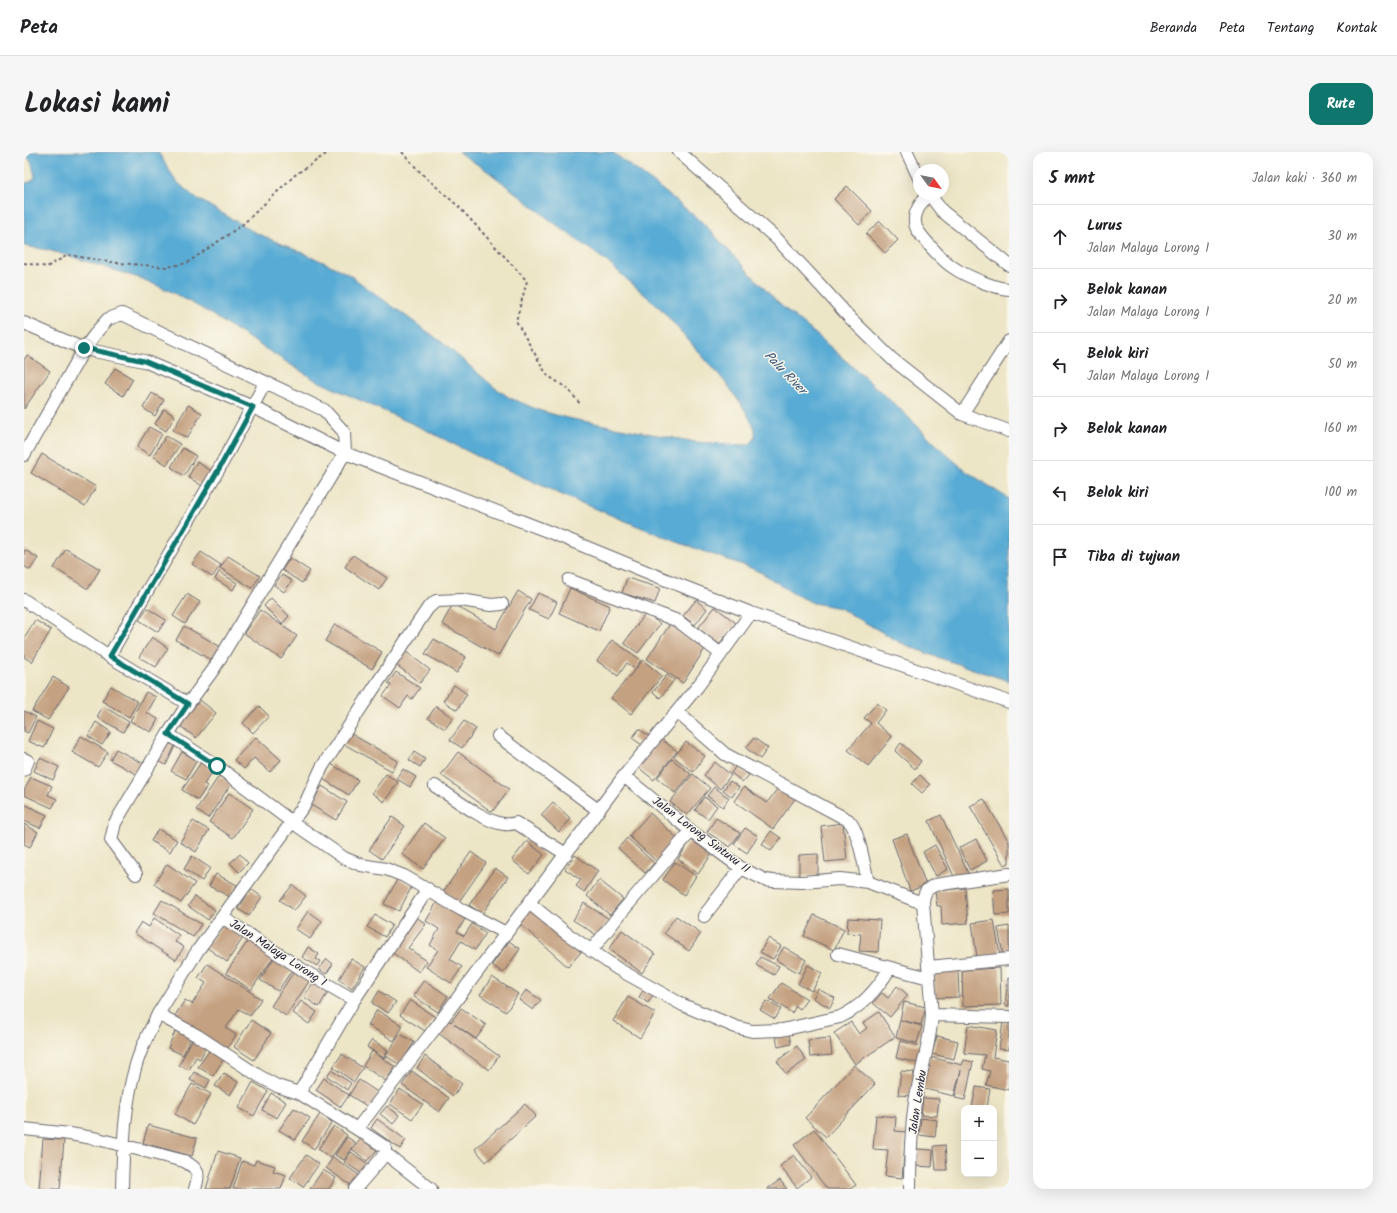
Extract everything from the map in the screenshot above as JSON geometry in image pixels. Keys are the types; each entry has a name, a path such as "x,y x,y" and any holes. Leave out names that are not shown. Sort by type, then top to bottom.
{"street":[{"path":"679,152 777,239 850,318 892,359 962,414 1009,431"},
{"path":"907,152 913,165"},
{"path":"924,200 918,209 915,219 916,230 945,262 956,270 994,286 1009,290"},
{"path":"933,200 942,211 1009,265"},
{"path":"24,455 84,348 108,319 122,314 324,410 344,432 345,453 213,670 168,734 115,823 111,840 136,874"},
{"path":"24,323 84,348 144,361 253,407 345,453 552,533 751,613 1009,702"},
{"path":"962,414 1009,341"},
{"path":"110,656 220,467 266,383"},
{"path":"569,580 678,621 721,654"},
{"path":"24,600 110,656 188,704"},
{"name":"Jalan Malaya Lorong I","path":"354,1000 306,972 222,917 306,804 322,767 428,608 436,601 454,600 491,605 502,604"},
{"path":"358,1129 598,810 677,712 751,613"},
{"path":"677,712 725,754 839,814 852,823 856,832 868,882"},
{"path":"168,734 217,766 292,822 344,858 361,865 386,869 404,876 462,910 506,933"},
{"path":"498,736 598,810"},
{"path":"24,759 28,761 24,770"},
{"name":"Jalan Lorong Sintuvu II","path":"624,776 691,831 741,868 766,880 802,882 840,879 868,882 923,902"},
{"path":"435,786 476,813 505,825 516,823 566,854"},
{"path":"591,951 620,914 691,831"},
{"path":"704,916 741,868"},
{"path":"923,902 927,889 935,885 1009,874"},
{"path":"299,1094 354,1000 428,889"},
{"name":"Jalan Lembu","path":"910,1189 912,1121 917,1091 931,1034 932,1015 923,902"},
{"path":"529,903 566,933 618,969 683,1005 739,1028 752,1031 782,1030 840,1017 847,1014 870,995 882,981 890,968"},
{"path":"122,1189 123,1146 131,1083 144,1041 158,1014 198,950 222,917"},
{"path":"838,954 890,968 929,973 1009,959"},
{"path":"158,1014 198,1036 271,1083 299,1094 385,1147 385,1153 381,1159 355,1189"},
{"path":"932,1015 1009,1017"},
{"path":"24,1129 70,1134 98,1139 184,1161 196,1169 198,1173 195,1189"},
{"path":"385,1153 431,1189"}],"path":[{"path":"24,263 47,267 68,256 118,263 168,267 187,264 242,225 295,175 329,152"},
{"path":"402,152 421,173 459,207 527,281 516,321 547,375 568,389 581,405"}],"water":[{"name":"Palu River","path":"25,152 158,152 176,181 193,196 254,232 348,274 443,343 494,387 510,398 541,411 567,418 695,442 742,445 750,444 755,438 755,429 745,410 727,384 660,308 606,261 554,223 489,172 458,152 612,152 654,183 702,222 778,303 818,336 899,408 944,452 966,471 1009,499 1009,681 931,655 899,642 840,608 813,603 794,594 762,573 677,542 569,498 477,456 422,428 315,380 201,308 170,291 142,279 79,259 48,250 24,246 24,184 32,181 35,177 32,164"}],"building":[{"path":"847,186 872,211 859,225 834,199"},
{"path":"880,221 898,240 885,253 866,234"},
{"path":"27,355 50,371 24,409 24,360"},
{"path":"115,368 133,379 123,396 105,384"},
{"path":"152,393 164,400 155,416 143,408"},
{"path":"188,405 202,413 187,438 173,430"},
{"path":"164,409 175,416 166,431 155,424"},
{"path":"149,427 162,434 150,455 137,447"},
{"path":"166,436 180,444 167,465 153,456"},
{"path":"183,448 196,456 184,476 171,467"},
{"path":"42,454 96,487 85,506 31,473"},
{"path":"197,462 213,472 204,487 188,477"},
{"path":"66,549 100,569 88,589 54,568"},
{"path":"25,550 38,558 30,570 24,566"},
{"path":"201,552 221,565 212,577 192,564"},
{"path":"353,555 387,578 379,590 345,567"},
{"path":"228,556 260,576 252,588 220,568"},
{"path":"290,558 310,571 302,583 282,570"},
{"path":"219,572 237,583 233,590 215,579"},
{"path":"282,575 292,581 284,592 274,585"},
{"path":"627,578 660,588 655,603 622,593"},
{"path":"570,588 610,606 599,631 559,613"},
{"path":"518,591 531,599 498,656 442,624 453,604 496,629"},
{"path":"538,593 557,602 549,619 529,610"},
{"path":"187,594 200,602 185,624 173,616"},
{"path":"271,598 289,616 282,624 264,606"},
{"path":"696,600 707,609 695,625 683,616"},
{"path":"715,607 736,623 719,644 698,628"},
{"path":"147,608 166,620 158,632 139,620"},
{"path":"260,610 297,636 281,659 244,633"},
{"path":"646,613 660,624 638,653 624,643"},
{"path":"35,620 51,630 32,662 24,657 24,638"},
{"path":"335,624 382,652 372,669 325,641"},
{"path":"670,624 706,647 683,683 647,659"},
{"path":"184,626 221,647 213,661 176,640"},
{"path":"152,637 168,648 156,667 139,657"},
{"path":"434,639 466,657 457,673 425,654"},
{"path":"612,640 641,660 635,669 627,663 618,676 597,661"},
{"path":"405,651 430,670 420,683 395,664"},
{"path":"643,660 662,676 631,714 611,698"},
{"path":"396,672 420,688 412,699 408,696 400,708 383,696 391,685 388,683"},
{"path":"667,675 674,680 660,698 653,692"},
{"path":"53,677 69,687 48,720 32,711"},
{"path":"454,685 467,694 457,710 443,701"},
{"path":"111,686 138,702 129,717 102,701"},
{"path":"146,692 156,697 147,713 158,719 151,732 130,721"},
{"path":"200,700 216,713 196,738 179,725"},
{"path":"877,703 886,710 876,723 892,737 868,766 848,750 871,723 864,718"},
{"path":"103,706 129,722 123,732 97,717"},
{"path":"259,706 269,716 253,733 243,723"},
{"path":"436,706 453,718 445,729 428,718"},
{"path":"24,711 36,717 28,733 24,731"},
{"path":"37,721 53,729 44,748 28,741"},
{"path":"464,721 476,729 462,748 450,740"},
{"path":"96,722 111,732 102,745 88,736"},
{"path":"639,729 649,736 642,745 632,738"},
{"path":"348,732 398,761 392,771 342,743"},
{"path":"81,736 108,752 98,767 72,752"},
{"path":"256,737 281,760 270,772 254,758 244,769 234,760"},
{"path":"754,738 768,748 760,759 746,748"},
{"path":"661,739 677,751 654,780 638,767"},
{"path":"166,742 175,746 166,765 156,760"},
{"path":"686,742 705,756 693,772 674,757"},
{"path":"901,743 921,761 915,769 895,751"},
{"path":"116,749 144,764 138,775 110,760"},
{"path":"182,752 197,760 186,779 171,771"},
{"path":"414,752 425,759 420,767 409,760"},
{"path":"458,752 509,789 492,812 441,775"},
{"path":"40,758 59,767 53,780 34,771"},
{"path":"672,759 691,774 675,793 657,778"},
{"path":"202,761 209,765 208,768 213,771 204,784 207,786 198,800 182,790"},
{"path":"715,762 731,775 720,789 704,775"},
{"path":"331,764 358,780 349,795 323,779"},
{"path":"736,766 749,775 743,782 731,773"},
{"path":"403,769 416,777 410,787 397,779"},
{"path":"386,774 398,782 384,802 372,793"},
{"path":"693,774 710,788 687,815 670,802"},
{"path":"920,775 930,785 922,793 912,784"},
{"path":"219,776 231,784 208,818 196,810"},
{"path":"31,777 52,786 48,795 57,799 52,808 24,795 24,791"},
{"path":"730,781 739,787 732,797 723,790"},
{"path":"780,785 797,796 773,829 734,801 744,787 767,803"},
{"path":"322,786 347,802 336,820 311,805"},
{"path":"714,787 729,798 723,807 707,796"},
{"path":"229,793 253,809 233,838 209,822"},
{"path":"704,797 717,806 708,819 695,810"},
{"path":"984,799 1009,842 1009,863 1004,865 970,806"},
{"path":"553,802 571,819 559,832 541,815"},
{"path":"24,804 47,815 40,828 24,821"},
{"path":"650,813 678,839 657,862 629,836"},
{"path":"941,815 969,875 956,881 929,821"},
{"path":"392,817 405,826 382,859 369,850"},
{"path":"716,818 740,833 730,847 707,832"},
{"path":"193,821 209,830 196,852 180,842"},
{"path":"424,823 445,838 423,869 402,854"},
{"path":"843,823 847,860 825,862 821,826"},
{"path":"24,824 38,832 30,847 24,844"},
{"path":"745,828 758,836 747,853 734,844"},
{"path":"158,829 177,840 170,852 151,841"},
{"path":"771,831 781,838 771,851 762,844"},
{"path":"907,834 926,885 910,891 892,839"},
{"path":"627,838 654,863 645,873 618,848"},
{"path":"976,839 987,861 970,870 959,848"},
{"path":"691,840 712,854 698,874 678,859"},
{"path":"527,841 544,855 529,874 512,860"},
{"path":"935,845 948,869 936,876 923,852"},
{"path":"471,852 486,863 458,903 443,892"},
{"path":"240,854 248,863 239,872 230,863"},
{"path":"818,854 818,876 799,876 799,855"},
{"path":"575,855 598,871 584,892 576,886 581,880 565,869"},
{"path":"192,856 210,868 202,881 184,869"},
{"path":"675,862 696,876 684,895 663,880"},
{"path":"167,864 195,883 181,903 154,884"},
{"path":"495,868 508,877 482,914 469,905"},
{"path":"216,874 237,885 230,897 209,886"},
{"path":"398,878 412,886 399,911 384,904"},
{"path":"599,880 623,899 610,915 587,896"},
{"path":"293,885 306,896 294,911 280,900"},
{"path":"965,888 968,923 942,925 941,906 937,906 935,891"},
{"path":"251,889 262,897 249,916 238,909"},
{"path":"1009,889 1009,914 995,915 993,890"},
{"path":"195,896 215,910 208,920 188,906"},
{"path":"162,900 201,924 193,937 154,913"},
{"path":"437,902 465,919 457,932 464,936 472,924 486,933 475,950 461,941 450,959 462,967 451,983 426,967 438,950 430,945 439,929 426,921"},
{"path":"584,903 609,919 598,936 573,920"},
{"path":"532,908 581,952 568,967 519,923"},
{"path":"308,911 322,921 310,939 296,929"},
{"path":"375,915 392,925 385,937 367,927"},
{"path":"814,915 844,929 834,950 804,936"},
{"path":"415,916 426,924 408,948 427,961 419,972 390,951"},
{"path":"676,916 701,933 689,951 664,933"},
{"path":"154,918 179,935 175,942 184,947 176,960 134,933 141,922 149,927"},
{"path":"848,918 880,920 878,952 859,951 861,934 847,933"},
{"path":"994,920 1000,954 977,957 972,923"},
{"path":"223,924 243,938 227,962 206,947"},
{"path":"1009,926 1009,954 1003,955 998,928"},
{"path":"622,930 655,954 642,973 609,949"},
{"path":"250,938 275,955 251,990 226,973"},
{"path":"768,938 781,946 773,959 760,952"},
{"path":"509,941 520,949 503,973 492,965"},
{"path":"308,947 319,954 316,959 320,961 317,966 302,957"},
{"path":"784,947 806,960 799,973 776,960"},
{"path":"276,955 294,967 278,991 260,980"},
{"path":"760,957 779,966 774,975 756,965"},
{"path":"327,959 333,964 326,974 319,969"},
{"path":"351,959 365,967 352,988 339,979"},
{"path":"207,964 261,999 250,1016 239,1009 226,1028 236,1035 225,1051 174,1017 185,1000 192,1004 206,983 198,978"},
{"path":"808,965 822,973 812,991 798,984"},
{"path":"1000,968 1001,1005 963,1006 962,970"},
{"path":"295,970 310,980 286,1016 271,1006"},
{"path":"958,970 959,997 935,998 934,972"},
{"path":"492,977 518,994 506,1012 480,995"},
{"path":"1009,978 1009,1006 1005,1005"},
{"path":"424,980 448,996 438,1012 413,996"},
{"path":"313,983 328,992 319,1007 304,997"},
{"path":"781,983 807,999 800,1009 796,1006 792,1013 770,999"},
{"path":"897,986 908,995 890,1017 873,1003 882,993 888,998"},
{"path":"644,989 653,995 648,1003 639,997"},
{"path":"818,989 835,998 830,1008 813,998"},
{"path":"526,990 541,1000 533,1010 519,1000"},
{"path":"379,991 396,1002 388,1013 372,1003"},
{"path":"628,997 655,1013 640,1038 613,1021"},
{"path":"410,1000 435,1017 425,1031 400,1015"},
{"path":"301,1001 317,1012 309,1024 293,1013"},
{"path":"766,1001 781,1009 775,1019 760,1010"},
{"path":"904,1002 926,1007 921,1025 900,1020"},
{"path":"461,1008 486,1025 476,1039 454,1024 499,1056 489,1070 438,1033 448,1020 451,1022"},
{"path":"377,1010 403,1026 394,1041 368,1025"},
{"path":"879,1012 895,1037 855,1064 834,1033 851,1022 859,1034 867,1028 863,1023"},
{"path":"251,1020 271,1033 254,1060 234,1047"},
{"path":"900,1020 922,1026 917,1043 896,1038"},
{"path":"1003,1022 1009,1023 1009,1050 999,1049"},
{"path":"968,1025 997,1030 993,1057 1009,1060 1009,1090 986,1085 990,1071 982,1069 985,1055 964,1053"},
{"path":"177,1027 192,1034 183,1055 168,1048"},
{"path":"400,1034 414,1042 400,1065 386,1056"},
{"path":"789,1034 791,1044 778,1047 776,1037"},
{"path":"937,1036 958,1041 954,1059 932,1054"},
{"path":"193,1038 207,1045 200,1059 196,1057 189,1070 179,1065"},
{"path":"830,1038 832,1055 810,1057 808,1040"},
{"path":"372,1040 388,1050 384,1058 367,1047"},
{"path":"900,1041 922,1046 917,1063 896,1058"},
{"path":"797,1046 806,1060 786,1074 777,1061"},
{"path":"211,1048 225,1057 213,1076 198,1067"},
{"path":"372,1051 395,1067 386,1081 363,1066"},
{"path":"342,1054 363,1068 354,1082 333,1067"},
{"path":"425,1056 462,1084 453,1096 417,1068"},
{"path":"930,1057 962,1065 964,1060 973,1062 965,1100 955,1098 961,1070 954,1096 921,1088"},
{"path":"854,1065 875,1084 826,1137 805,1118"},
{"path":"331,1070 351,1083 347,1090 327,1076"},
{"path":"412,1071 449,1098 439,1112 402,1085"},
{"path":"901,1071 914,1072 911,1096 898,1095"},
{"path":"194,1072 210,1080 206,1088 190,1080"},
{"path":"224,1073 238,1082 230,1095 215,1086"},
{"path":"324,1078 349,1095 341,1107 316,1090"},
{"path":"359,1080 379,1093 370,1108 349,1095"},
{"path":"253,1082 268,1091 254,1116 239,1108"},
{"path":"192,1084 211,1094 193,1125 175,1114"},
{"path":"976,1087 990,1089 987,1105 973,1105"},
{"path":"400,1089 423,1104 412,1119 390,1104"},
{"path":"271,1093 286,1102 277,1118 262,1110"},
{"path":"923,1098 939,1099 937,1116 921,1115"},
{"path":"525,1104 536,1116 486,1162 475,1149"},
{"path":"387,1106 399,1115 393,1124 380,1114"},
{"path":"294,1108 310,1118 295,1140 279,1130"},
{"path":"320,1114 332,1122 314,1149 302,1141"},
{"path":"876,1115 896,1117 895,1131 906,1132 902,1178 885,1176 888,1150 873,1149"},
{"path":"921,1118 937,1120 935,1137 919,1135"},
{"path":"377,1119 406,1140 400,1149 371,1128"},
{"path":"148,1125 197,1138 192,1156 143,1143"},
{"path":"334,1126 347,1135 331,1158 318,1149"},
{"path":"814,1129 856,1185 850,1189 827,1189 794,1145"},
{"path":"347,1137 356,1143 344,1160 335,1155"},
{"path":"362,1138 377,1150 367,1161 352,1149"},
{"path":"43,1139 64,1140 60,1189 39,1189"},
{"path":"945,1145 947,1170 936,1170 934,1146"},
{"path":"917,1149 933,1150 932,1167 916,1166"},
{"path":"218,1151 240,1158 230,1189 206,1189"},
{"path":"351,1152 368,1164 361,1173 344,1162"},
{"path":"306,1155 319,1164 303,1187 290,1178"},
{"path":"794,1155 811,1177 797,1188 780,1166"},
{"path":"333,1157 359,1175 352,1186 326,1168"},
{"path":"256,1160 275,1166 273,1171 286,1175 281,1189 233,1189 242,1161 254,1165"},
{"path":"323,1170 336,1178 329,1189 310,1189"},
{"path":"780,1180 787,1189 767,1189"}],"route":[{"path":"84,348 144,361 253,407 220,467 110,656 188,704 168,734 217,766"}]}
